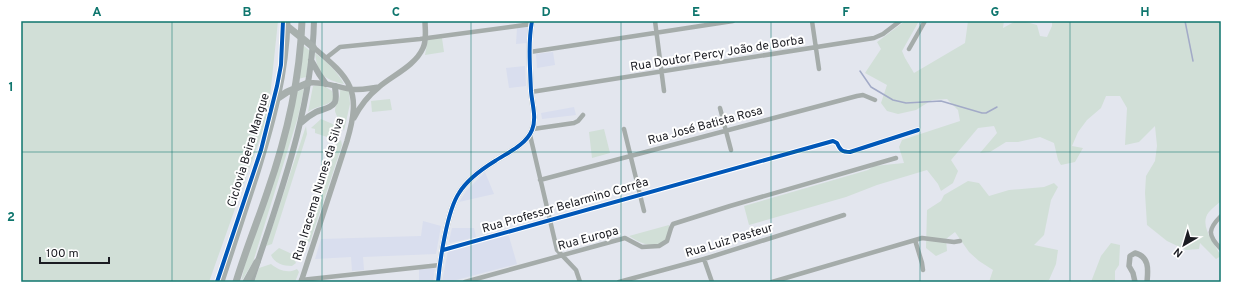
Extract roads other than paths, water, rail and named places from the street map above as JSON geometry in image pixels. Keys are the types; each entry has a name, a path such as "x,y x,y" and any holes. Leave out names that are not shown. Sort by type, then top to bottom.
{"main road":[{"path":"236,282 267,193 282,144 294,89 302,21"},
{"path":"251,282 282,189 301,123 313,47 314,21"},
{"path":"438,282 440,265 453,205 460,191 479,173 516,148 530,135 533,129 534,116 531,92 530,52 532,23"},
{"path":"287,24 313,47"},
{"path":"221,282 260,163 278,99 284,60 287,24"},
{"path":"311,59 326,84"},
{"path":"278,99 287,92 308,84"},
{"path":"301,123 335,102 335,86"},
{"path":"246,282 257,262"}],"street":[{"path":"352,121 362,105 379,87 400,72 422,50 426,38 425,21"},
{"path":"655,21 664,91"},
{"path":"530,52 733,21"},
{"path":"812,21 819,69"},
{"name":"Rua Doutor Percy João de Borba","path":"531,92 874,38 883,34 900,21"},
{"path":"909,49 925,21"},
{"path":"326,58 340,47 426,38 532,23"},
{"name":"Rua Iracema Nunes da Silva","path":"301,281 347,141 352,121 354,103 352,90 342,73 313,47"},
{"path":"308,84 326,84 352,90 379,87"},
{"name":"Rua José Batista Rosa","path":"540,180 857,96 863,95 875,100"},
{"path":"720,108 730,150"},
{"path":"533,129 574,122 583,115"},
{"path":"624,129 644,211"},
{"name":"Rua Professor Belarmino Corrêa","path":"443,250 692,181 728,169 833,141 837,143 840,149 844,152 850,152 918,130"},
{"path":"530,135 557,250 576,270 580,282"},
{"name":"Rua Europa","path":"465,282 625,238 642,247 659,246 667,241 673,224 896,158"},
{"name":"Rua Luiz Pasteur","path":"619,282 704,258 844,215"},
{"path":"1221,216 1210,229 1214,242 1221,249"},
{"path":"772,282 915,240 925,238 952,242 960,241"},
{"path":"915,240 923,270"},
{"path":"1135,282 1128,261 1130,256 1135,253 1144,257 1146,261 1148,269 1147,282"},
{"path":"704,258 712,282"},
{"path":"301,281 440,265"}],"waterway":[{"path":"1185,21 1193,61"},
{"path":"21,34 21,42"},
{"path":"860,71 871,87 893,100 906,103 941,101 982,113 986,113 997,107"}]}
